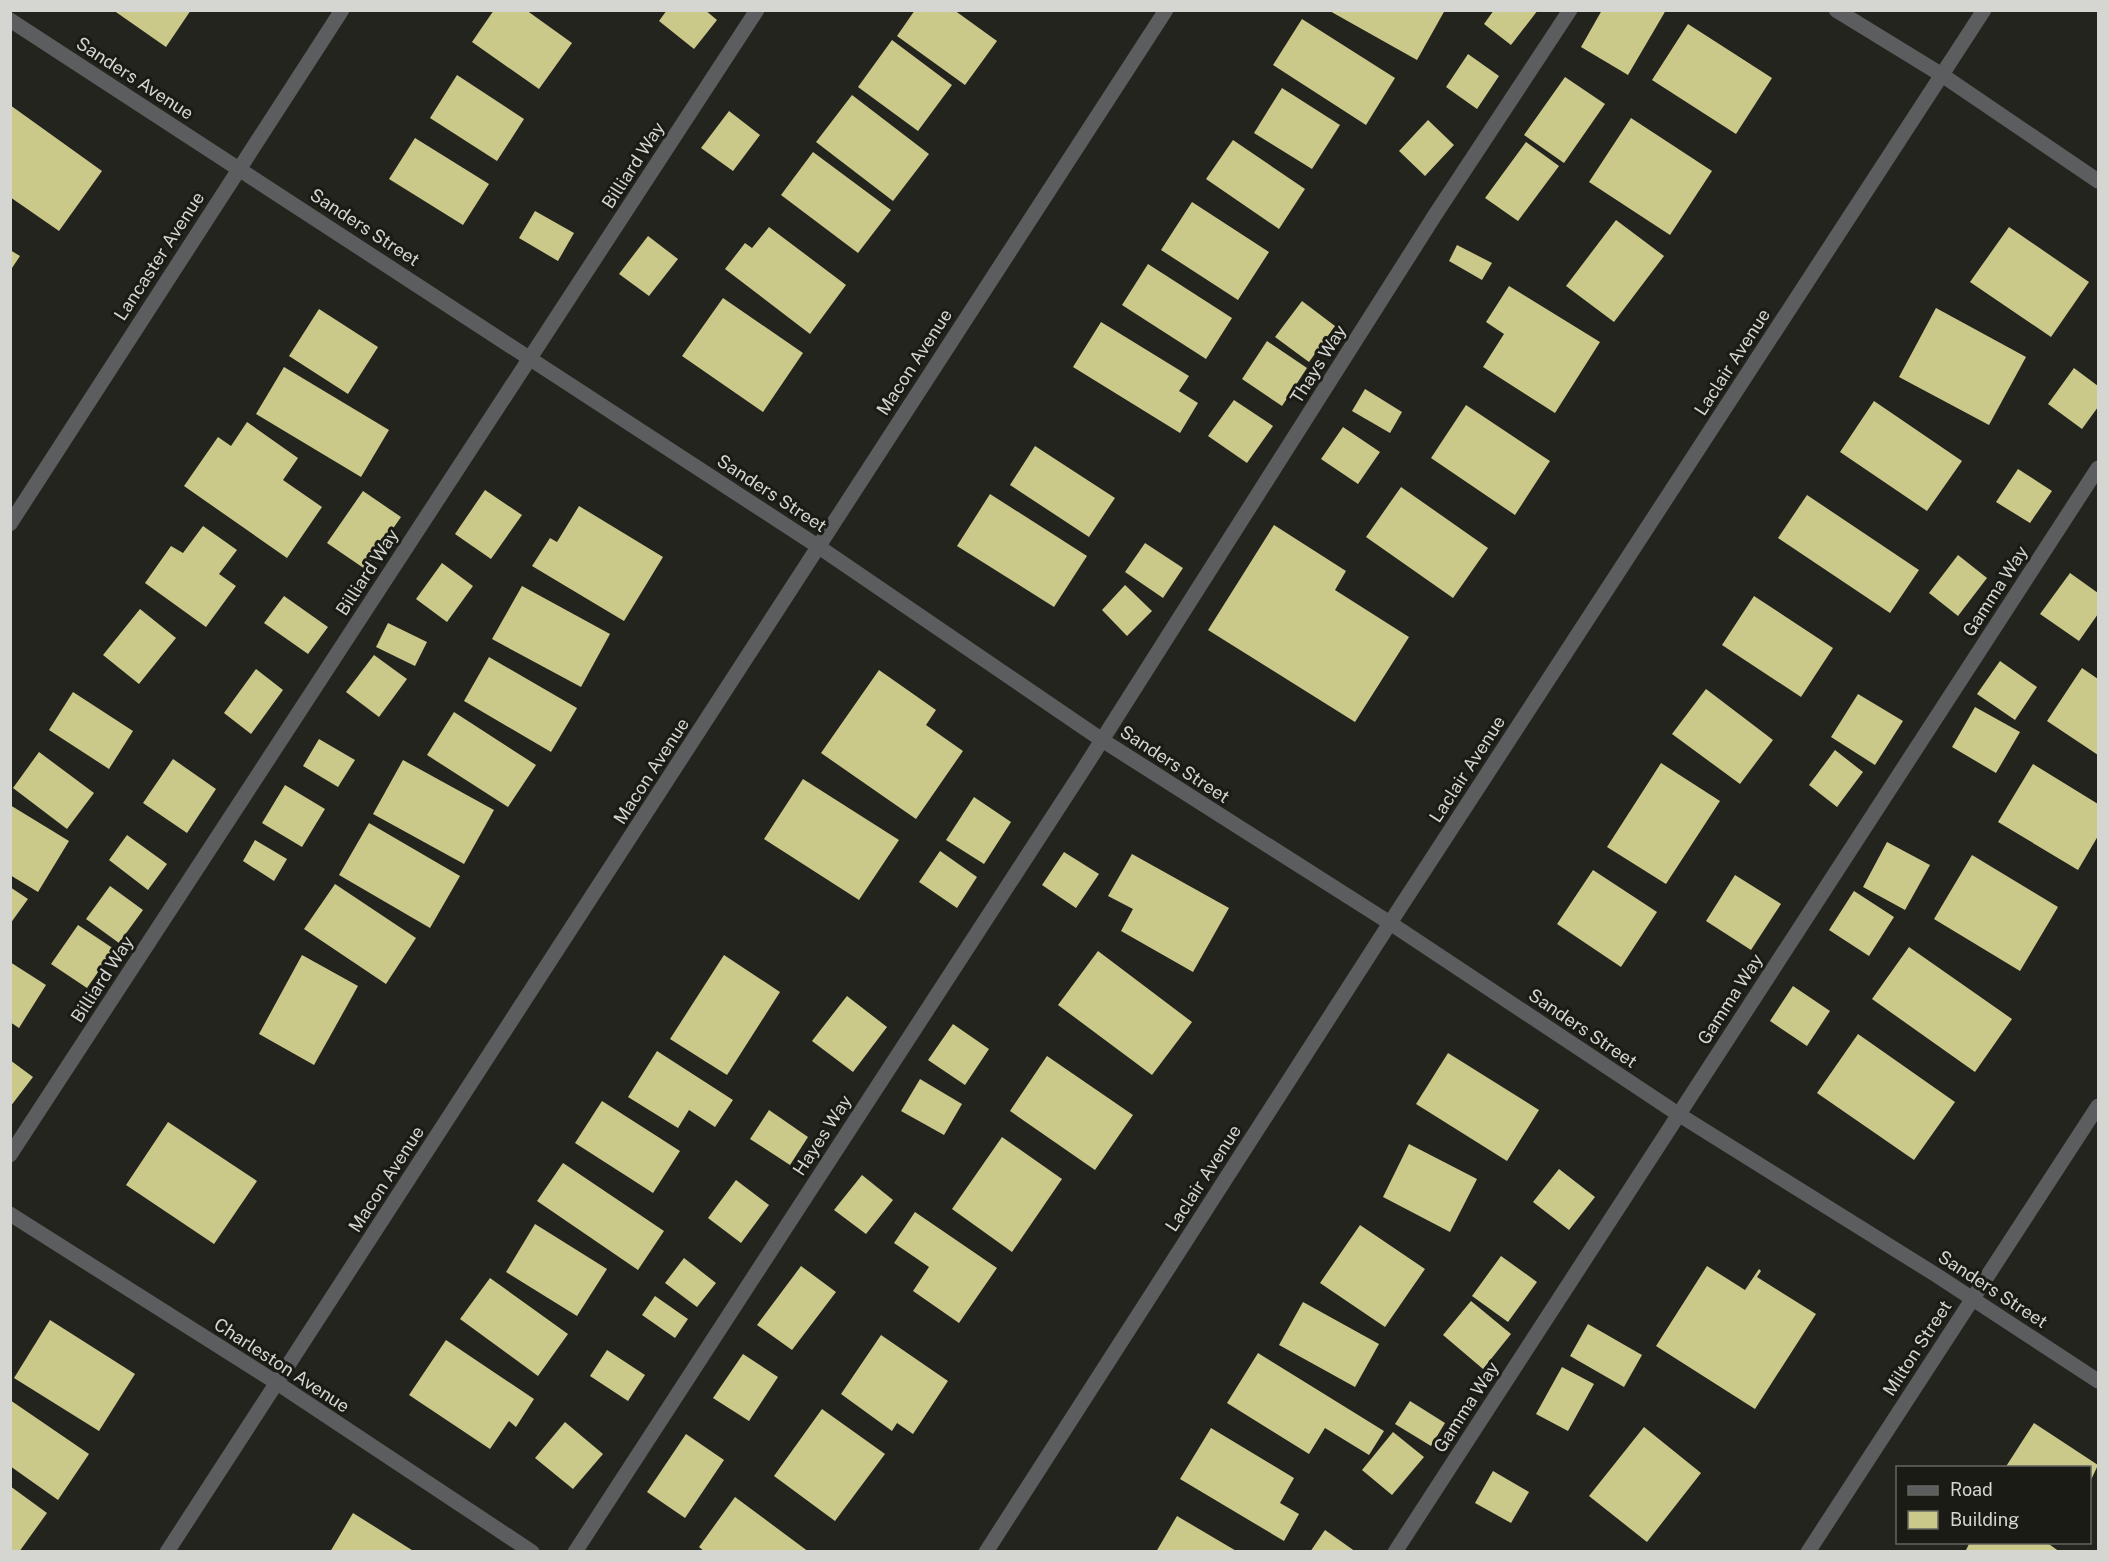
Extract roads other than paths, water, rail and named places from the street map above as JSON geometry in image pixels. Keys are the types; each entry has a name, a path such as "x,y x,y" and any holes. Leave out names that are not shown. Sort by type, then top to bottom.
{"street":[{"name":"Lancaster Avenue","path":"10,524 342,10"},
{"name":"Billiard Way","path":"10,1155 757,10"},
{"name":"Macon Avenue","path":"167,1551 1166,10"},
{"name":"Thays Way","path":"1102,740 1429,225 1570,10"},
{"path":"1836,10 1942,75 2098,181"},
{"name":"Laclair Avenue","path":"986,1551 1390,923 1984,10"},
{"name":"Sanders Avenue","path":"10,20 239,168"},
{"name":"Sanders Street","path":"239,168 819,547 1102,740 1390,923 1678,1114 1974,1298 2098,1381"},
{"name":"Gamma Way","path":"1395,1551 2098,468"},
{"name":"Hayes Way","path":"575,1551 1102,740"},
{"name":"Milton Street","path":"1808,1551 2098,1106"},
{"name":"Charleston Avenue","path":"10,1214 277,1383 532,1551"}]}
